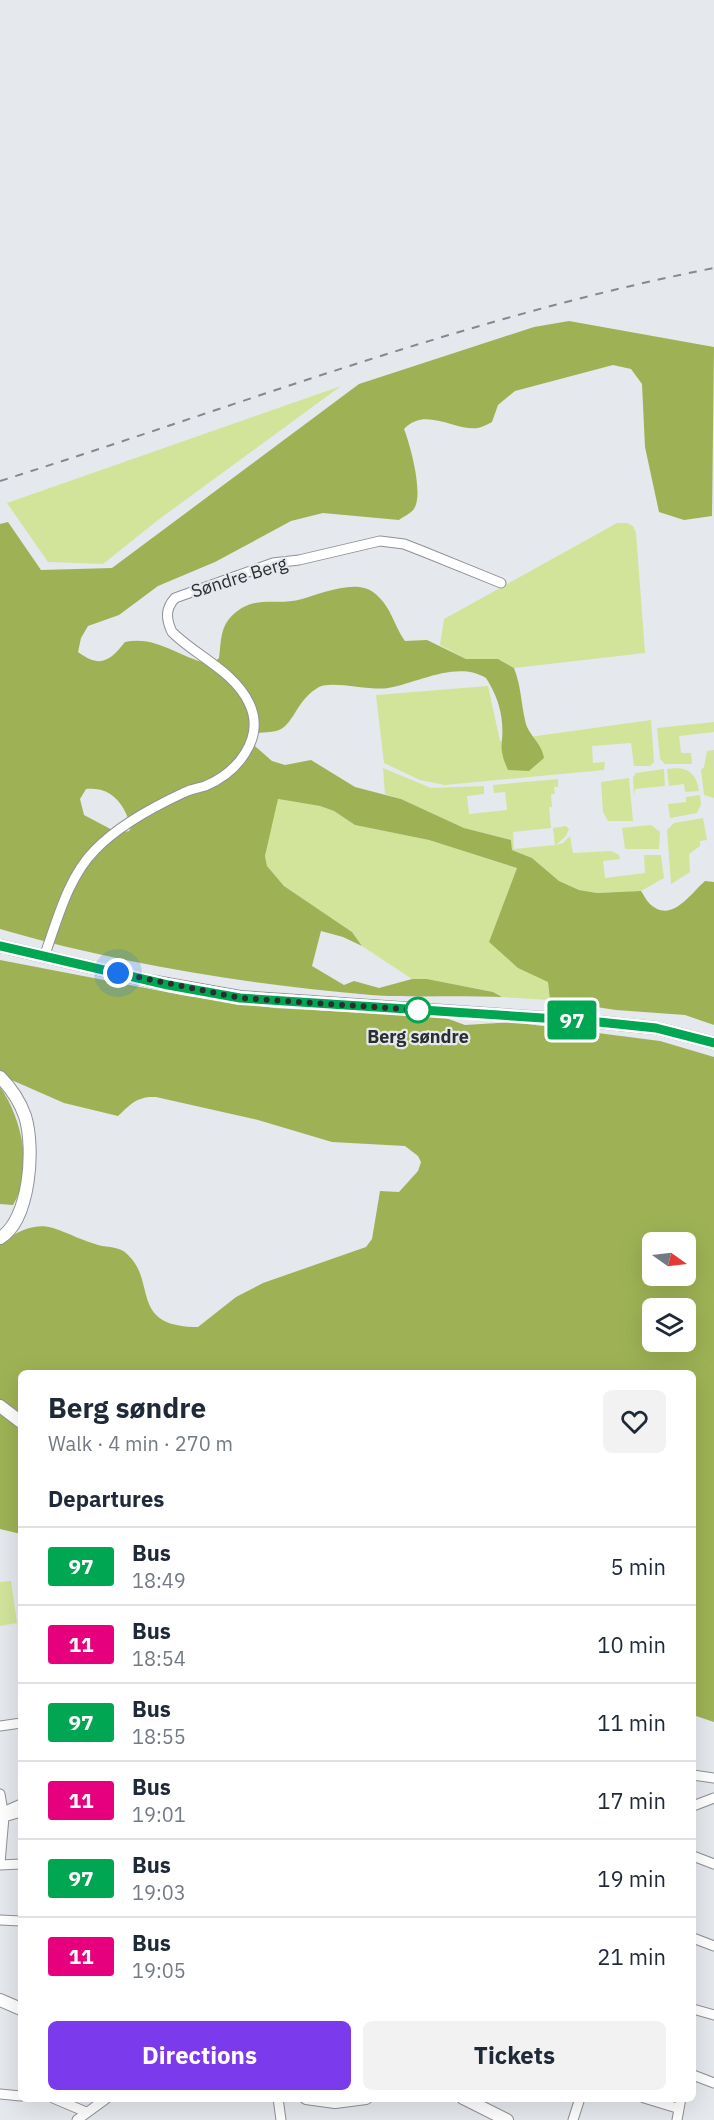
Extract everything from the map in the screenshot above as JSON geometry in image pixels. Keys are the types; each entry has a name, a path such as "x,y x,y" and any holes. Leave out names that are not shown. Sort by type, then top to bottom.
{"main road":[{"path":"0,946 240,998 589,1021 656,1028 714,1043"},
{"path":"0,1077 22,1107 28,1133 29,1154 22,1205 14,1226 0,1238"},
{"path":"0,1406 18,1420"},
{"path":"0,2000 18,2008"},
{"path":"471,2102 507,2120"}],"street":[{"name":"Søndre Berg","path":"44,957 74,878 93,851 110,836 138,819 185,792 206,785 222,776 245,754 251,743 255,730 253,716 249,703 239,688 172,632 167,613 169,605 175,598 273,563 299,560 380,541 404,544 422,550 501,584"},
{"path":"0,1726 18,1723"},
{"path":"696,1775 714,1778"},
{"path":"0,1794 4,1815 0,1864 18,1864"},
{"path":"696,1805 714,1798"},
{"path":"4,1815 18,1806"},
{"path":"4,1815 18,1813"},
{"path":"696,1858 714,1864"},
{"path":"0,1920 18,1921"},
{"path":"696,1939 714,1946"},
{"path":"696,2011 714,2015"},
{"path":"696,2075 714,2083"},
{"path":"0,2094 18,2096"},
{"path":"62,2102 86,2112"},
{"path":"77,2120 101,2102"},
{"path":"279,2102 281,2120"},
{"path":"573,2120 579,2102"},
{"path":"657,2102 677,2108"},
{"path":"677,2120 679,2102"}],"green space":[{"path":"569,321 714,347 712,516 684,520 659,512 645,447 642,384 631,369 613,365 515,391 498,405 492,422 478,428 430,419 412,422 404,429 417,481 417,502 414,509 399,520 323,513 291,521 215,562 158,586 119,615 88,626 81,638 78,652 98,661 109,658 125,642 149,642 212,664 219,658 221,637 226,623 247,606 264,602 292,601 347,587 357,587 366,588 379,597 405,641 427,640 466,659 498,659 514,668 526,725 544,758 529,771 508,770 502,750 501,717 495,694 486,678 463,671 437,674 380,689 325,685 306,698 284,727 276,731 252,734 248,740 272,761 285,765 311,760 355,787 401,799 464,828 511,840 512,850 532,858 559,881 579,890 597,893 641,891 649,903 665,911 680,905 705,881 714,882 714,1025 685,1015 616,1010 550,1000 548,982 518,968 489,942 517,868 429,840 355,825 334,811 320,806 278,799 265,856 267,866 284,886 352,932 362,946 343,937 321,931 312,966 344,985 354,981 379,988 412,979 427,979 493,992 502,997 371,995 230,979 91,953 0,929 0,524 8,522 41,570 112,568 359,384 534,327","holes":["86,789 95,789 110,794 121,805 131,827 129,831 118,833 84,815 80,799"]},
{"path":"341,386 158,520 103,564 48,562 7,503"},
{"path":"617,523 627,523 633,526 636,533 645,653 514,668 498,659 466,659 440,645 444,619"},
{"path":"488,686 500,741 651,720 654,762 650,766 634,766 631,743 592,746 593,763 605,762 604,770 445,785 420,780 384,763 376,695"},
{"path":"714,722 714,732 679,736 681,753 691,753 692,764 665,764 660,759 657,728"},
{"path":"714,750 714,798 704,795 701,770 704,767 707,751"},
{"path":"383,768 431,788 484,786 484,794 467,796 469,814 507,810 505,792 494,793 493,785 558,779 558,787 554,787 555,794 551,794 552,807 549,807 551,828 513,832 514,849 555,845 553,828 566,826 569,829 566,836 556,845 563,843 570,836 573,853 611,851 619,855 620,859 603,861 605,878 645,873 644,855 661,855 664,878 641,891 597,893 579,890 559,881 532,858 512,850 511,840 464,828 385,794"},
{"path":"680,768 689,771 698,784 699,791 685,792 684,784 669,786 667,769"},
{"path":"664,769 665,786 635,789 634,796 633,777 636,773"},
{"path":"629,778 633,821 608,821 603,812 601,782"},
{"path":"700,795 701,804 697,813 670,818 668,804 686,802 686,797"},
{"path":"277,799 320,806 334,811 355,825 429,840 517,868 489,942 548,982 550,1000 502,997 493,992 427,979 412,979 362,946 352,932 284,886 267,866 265,856"},
{"path":"703,818 707,840 700,841 700,846 689,854 690,872 671,884 667,830 674,823"},
{"path":"651,825 660,832 659,849 625,849 622,828"},
{"path":"0,960 187,996 274,1008 443,1017 465,1025 512,1022 660,1041 714,1057 714,1722 696,1716 696,1370 18,1370 18,1533 0,1529 0,1243 29,1228 40,1226 121,1250 137,1266 148,1301 153,1311 162,1320 176,1325 198,1327 236,1297 263,1283 366,1247 372,1239 380,1191 399,1192 418,1171 421,1162 418,1156 405,1146 332,1142 258,1120 156,1097 139,1099 118,1116 64,1103 7,1078 0,1082"},
{"path":"0,1087 14,1114 23,1145 23,1177 13,1205 0,1204"},
{"path":"11,1581 17,1623 0,1626 0,1582"}],"railway":[{"path":"0,481 354,364 443,337 623,288 714,268"}],"bus line":[{"name":"97","path":"0,946 168,985 240,998 589,1021 656,1028 714,1043"}],"place":[{"name":"Berg søndre","path":"418,1010"}],"route":[{"path":"118,973 240,998 418,1010"}]}
